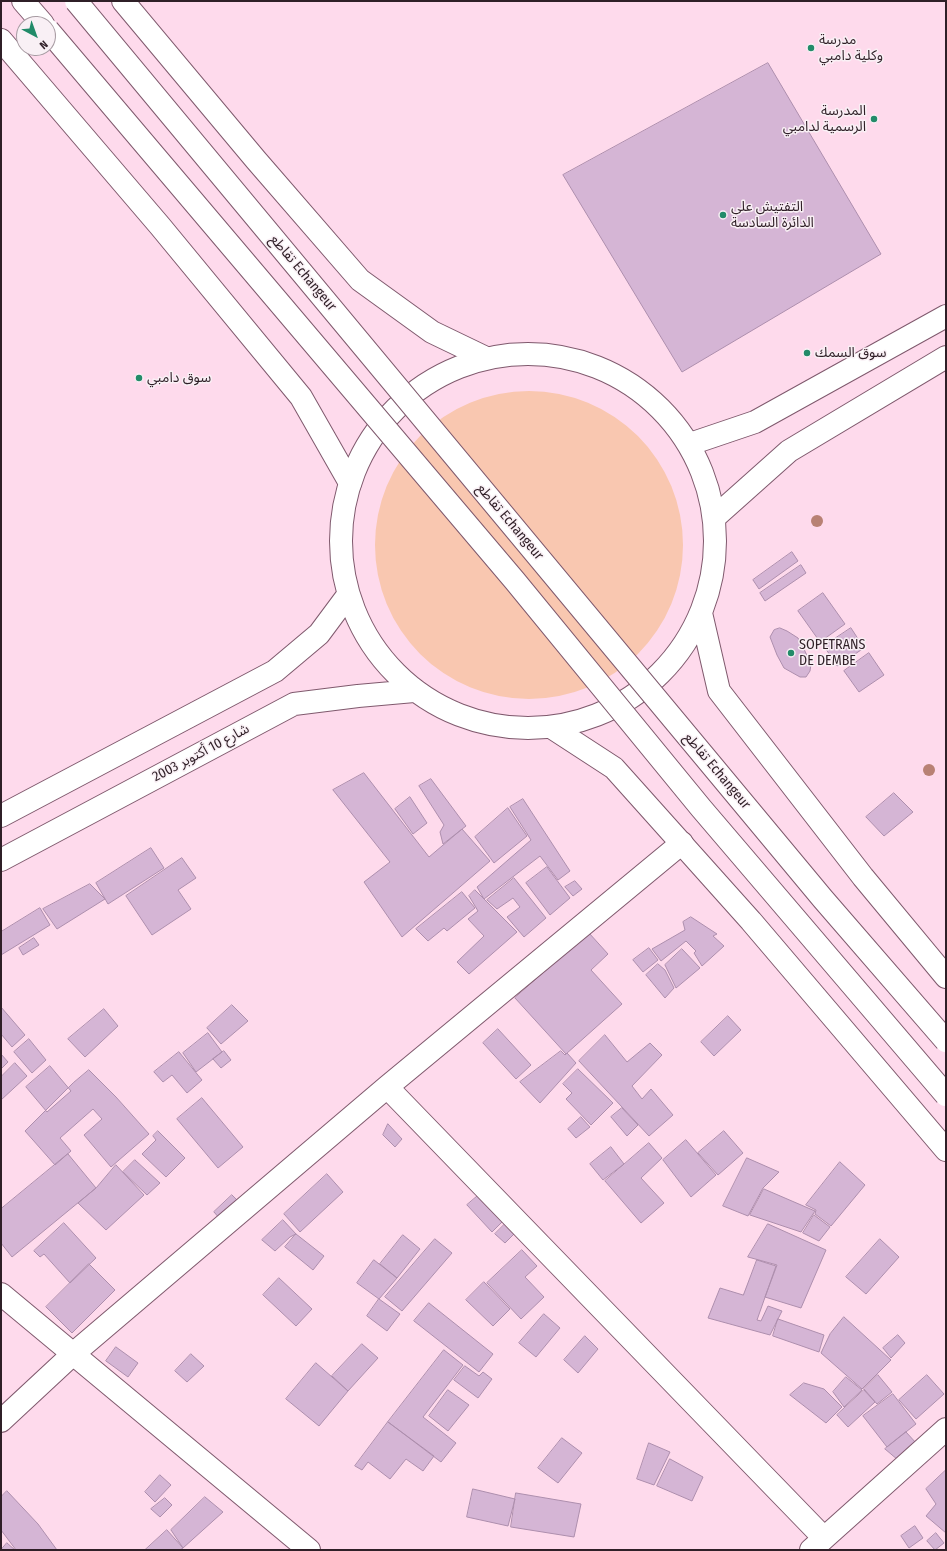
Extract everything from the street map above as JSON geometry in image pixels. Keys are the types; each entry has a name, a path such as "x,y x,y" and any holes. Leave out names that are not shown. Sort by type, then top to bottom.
{"main road":[{"path":"23,1 36,16"},
{"name":"تقاطع Echangeur","path":"76,1 823,899 946,1041"},
{"path":"123,1 256,160 360,280 432,332 486,358"},
{"path":"56,39 514,581 711,820 946,1095"},
{"path":"1,40 169,238 301,397 350,483"},
{"path":"690,444 756,422 946,316"},
{"path":"545,354 602,368 652,399 690,444 706,480 715,518 716,550 711,582 701,613 678,653 646,686 601,714 551,727 515,729 479,723 445,710 414,692 374,649 348,595 341,558 342,520 350,483 367,446 382,423 406,399 444,374 486,358 545,354"},
{"path":"715,518 789,451 946,357"},
{"path":"1,816 275,671 319,634 348,595"},
{"path":"701,613 719,691 863,877 946,976"},
{"name":"شارع 10 أكتوبر 2003","path":"1,860 294,704 358,696 414,692"},
{"path":"551,727 614,768 751,921 946,1150"},
{"path":"1,1421 73,1354 387,1087 682,843"},
{"path":"387,1087 818,1544 946,1428"},
{"path":"1,1294 309,1550"}],"shaded area":[{"path":"529,391 559,394 588,403 614,417 638,436 657,460 671,486 680,515 683,545 680,575 671,604 657,630 638,654 614,673 588,687 559,696 529,699 499,696 470,687 444,673 420,654 401,630 387,604 378,575 375,545 378,515 387,486 401,460 420,436 444,417 470,403 499,394"}],"building":[{"name":"التفتيش على الدائرة السادسة","path":"768,63 881,254 682,372 563,175"},
{"path":"792,552 798,561 759,589 753,580"},
{"path":"801,565 806,573 765,601 760,593"},
{"path":"823,593 845,624 820,642 798,611"},
{"path":"780,628 798,638 803,647 811,664 810,671 806,677 800,677 784,668 777,655 770,637 774,630"},
{"path":"851,628 864,648 837,666 824,646"},
{"path":"869,653 884,675 859,692 844,671"},
{"path":"364,773 429,857 462,829 490,861 402,937 364,882 390,862 333,790"},
{"path":"431,779 466,826 443,844 440,832 444,825 419,786"},
{"path":"894,793 913,812 884,836 866,817"},
{"path":"410,797 427,823 413,834 395,809"},
{"path":"523,799 570,871 558,880 540,856 484,899 477,887 531,840 510,807"},
{"path":"508,808 527,836 494,863 475,837"},
{"path":"151,848 164,868 108,904 96,883"},
{"path":"182,858 196,878 178,890 191,909 152,935 126,896"},
{"path":"547,867 570,898 550,915 526,883"},
{"path":"514,878 546,918 524,937 507,917 520,907 513,898 497,909 487,900"},
{"path":"575,881 582,889 573,896 565,887"},
{"path":"90,884 105,899 57,929 43,909"},
{"path":"475,890 517,932 469,974 457,962 484,936 468,919 478,911 469,896"},
{"path":"462,892 475,908 447,931 444,928 428,941 416,929"},
{"path":"40,908 50,925 1,955 1,932"},
{"path":"691,917 717,934 713,936 724,946 702,966 694,953 696,951 686,941 661,961 652,949 685,930 683,922"},
{"path":"589,933 608,954 591,970 622,1004 566,1054 515,998"},
{"path":"34,938 39,945 23,955 19,948"},
{"path":"649,948 658,960 643,972 633,960"},
{"path":"682,949 700,968 676,988 665,965"},
{"path":"658,964 665,970 674,988 665,998 646,975"},
{"path":"232,1005 248,1021 221,1044 207,1028"},
{"path":"1,1007 25,1035 12,1047 1,1034"},
{"path":"104,1009 118,1026 85,1057 68,1039"},
{"path":"728,1016 741,1030 714,1056 701,1042"},
{"path":"498,1029 531,1065 516,1079 483,1043"},
{"path":"208,1033 222,1052 196,1072 183,1053"},
{"path":"605,1035 627,1062 650,1043 662,1055 632,1086 642,1099 651,1089 673,1115 649,1136 579,1061"},
{"path":"29,1039 46,1060 32,1073 14,1052"},
{"path":"224,1051 231,1060 221,1068 213,1059"},
{"path":"561,1051 565,1055 567,1053 576,1063 540,1103 520,1082"},
{"path":"179,1052 202,1080 187,1093 172,1075 163,1082 154,1072"},
{"path":"1,1054 8,1062 1,1069"},
{"path":"15,1063 27,1076 1,1100 1,1077"},
{"path":"50,1066 71,1091 47,1112 26,1087"},
{"path":"578,1069 613,1103 591,1125 566,1099 572,1093 563,1084"},
{"path":"89,1070 116,1097 149,1134 111,1167 84,1135 102,1119 93,1109 60,1138 71,1151 55,1165 25,1131 73,1083"},
{"path":"202,1098 243,1147 218,1168 177,1119"},
{"path":"622,1108 638,1125 627,1136 611,1117"},
{"path":"581,1117 590,1127 576,1138 568,1129"},
{"path":"388,1124 402,1139 395,1147 383,1135"},
{"path":"158,1131 185,1158 166,1177 142,1154 156,1140 153,1136"},
{"path":"724,1131 743,1153 718,1175 698,1153"},
{"path":"686,1140 716,1175 691,1197 663,1160"},
{"path":"649,1143 662,1158 641,1178 664,1203 641,1223 605,1181"},
{"path":"611,1147 624,1164 603,1180 590,1164"},
{"path":"68,1154 96,1188 12,1257 1,1243 1,1209"},
{"path":"747,1158 779,1172 763,1188 748,1216 723,1206"},
{"path":"135,1160 160,1183 147,1195 123,1172"},
{"path":"840,1162 865,1185 831,1226 815,1214 816,1210 806,1205"},
{"path":"116,1165 144,1195 106,1230 78,1203 96,1188"},
{"path":"327,1174 343,1192 300,1232 284,1214"},
{"path":"764,1189 815,1211 801,1232 750,1215"},
{"path":"480,1194 504,1220 492,1232 467,1205"},
{"path":"232,1195 241,1204 220,1219 214,1212"},
{"path":"814,1215 830,1227 819,1241 803,1233"},
{"path":"283,1220 296,1234 290,1237 275,1251 262,1240"},
{"path":"64,1223 96,1258 70,1283 44,1254 40,1257 34,1251"},
{"path":"505,1224 515,1233 505,1243 495,1234"},
{"path":"768,1224 826,1250 801,1308 765,1297 777,1265 748,1257"},
{"path":"296,1234 324,1256 313,1270 285,1247"},
{"path":"403,1235 420,1249 397,1278 380,1264"},
{"path":"435,1239 452,1253 402,1311 385,1297"},
{"path":"880,1239 899,1257 866,1294 846,1277"},
{"path":"522,1250 537,1266 525,1277 544,1297 521,1319 487,1283"},
{"path":"374,1260 397,1278 379,1299 357,1283"},
{"path":"757,1260 776,1266 757,1320 761,1321 768,1306 782,1311 770,1335 708,1318 720,1288 743,1295"},
{"path":"89,1264 115,1290 72,1333 46,1307"},
{"path":"279,1278 312,1309 296,1326 263,1295"},
{"path":"484,1282 510,1309 493,1326 466,1300"},
{"path":"379,1299 400,1314 387,1331 367,1316"},
{"path":"429,1303 493,1354 479,1372 414,1321"},
{"path":"544,1314 560,1328 536,1357 519,1343"},
{"path":"844,1317 891,1360 862,1389 821,1353 830,1334"},
{"path":"778,1319 824,1335 819,1352 773,1336"},
{"path":"898,1335 905,1343 891,1358 883,1348"},
{"path":"585,1336 598,1349 578,1373 564,1360"},
{"path":"362,1344 378,1358 348,1391 332,1376"},
{"path":"116,1347 138,1363 128,1377 106,1361"},
{"path":"444,1350 463,1365 423,1417 456,1443 441,1462 388,1422"},
{"path":"191,1354 204,1366 187,1382 175,1371"},
{"path":"316,1363 348,1391 319,1426 286,1399"},
{"path":"465,1366 479,1376 483,1372 492,1379 478,1398 454,1380"},
{"path":"878,1375 892,1392 877,1404 864,1389"},
{"path":"927,1375 944,1394 916,1419 899,1400"},
{"path":"846,1377 862,1390 844,1407 833,1392"},
{"path":"804,1383 824,1389 842,1407 826,1423 790,1395"},
{"path":"448,1390 469,1405 448,1431 429,1416"},
{"path":"864,1390 875,1402 848,1427 837,1415"},
{"path":"893,1394 916,1424 887,1447 863,1416"},
{"path":"388,1422 434,1456 423,1471 406,1459 390,1479 368,1462 362,1470 355,1466"},
{"path":"906,1432 917,1444 898,1460 885,1449"},
{"path":"562,1438 582,1453 558,1483 538,1468"},
{"path":"649,1443 670,1452 654,1485 637,1479"},
{"path":"670,1459 703,1477 692,1501 657,1486"},
{"path":"946,1470 946,1533 926,1516 936,1504 926,1489"},
{"path":"160,1475 171,1485 155,1502 145,1492"},
{"path":"473,1489 515,1499 508,1526 467,1517"},
{"path":"7,1491 38,1524 57,1550 16,1550 1,1530 1,1497"},
{"path":"516,1493 581,1504 574,1537 511,1527"},
{"path":"205,1497 223,1512 183,1548 171,1530"},
{"path":"165,1498 172,1505 160,1517 151,1509"},
{"path":"915,1526 923,1538 909,1548 901,1536"},
{"path":"167,1530 183,1548 180,1550 145,1550"},
{"path":"936,1533 944,1543 935,1550 927,1541"},
{"path":"7,1543 15,1550 1,1550"}],"place":[{"name":"مدرسة وكلية دامبي","path":"811,48"},
{"name":"المدرسة الرسمية لدامبي","path":"874,119"},
{"name":"التفتيش على الدائرة السادسة","path":"723,215"},
{"name":"سوق السمك","path":"807,353"},
{"name":"سوق دامبي","path":"139,378"},
{"name":"SOPETRANS DE DEMBE","path":"791,653"}]}
